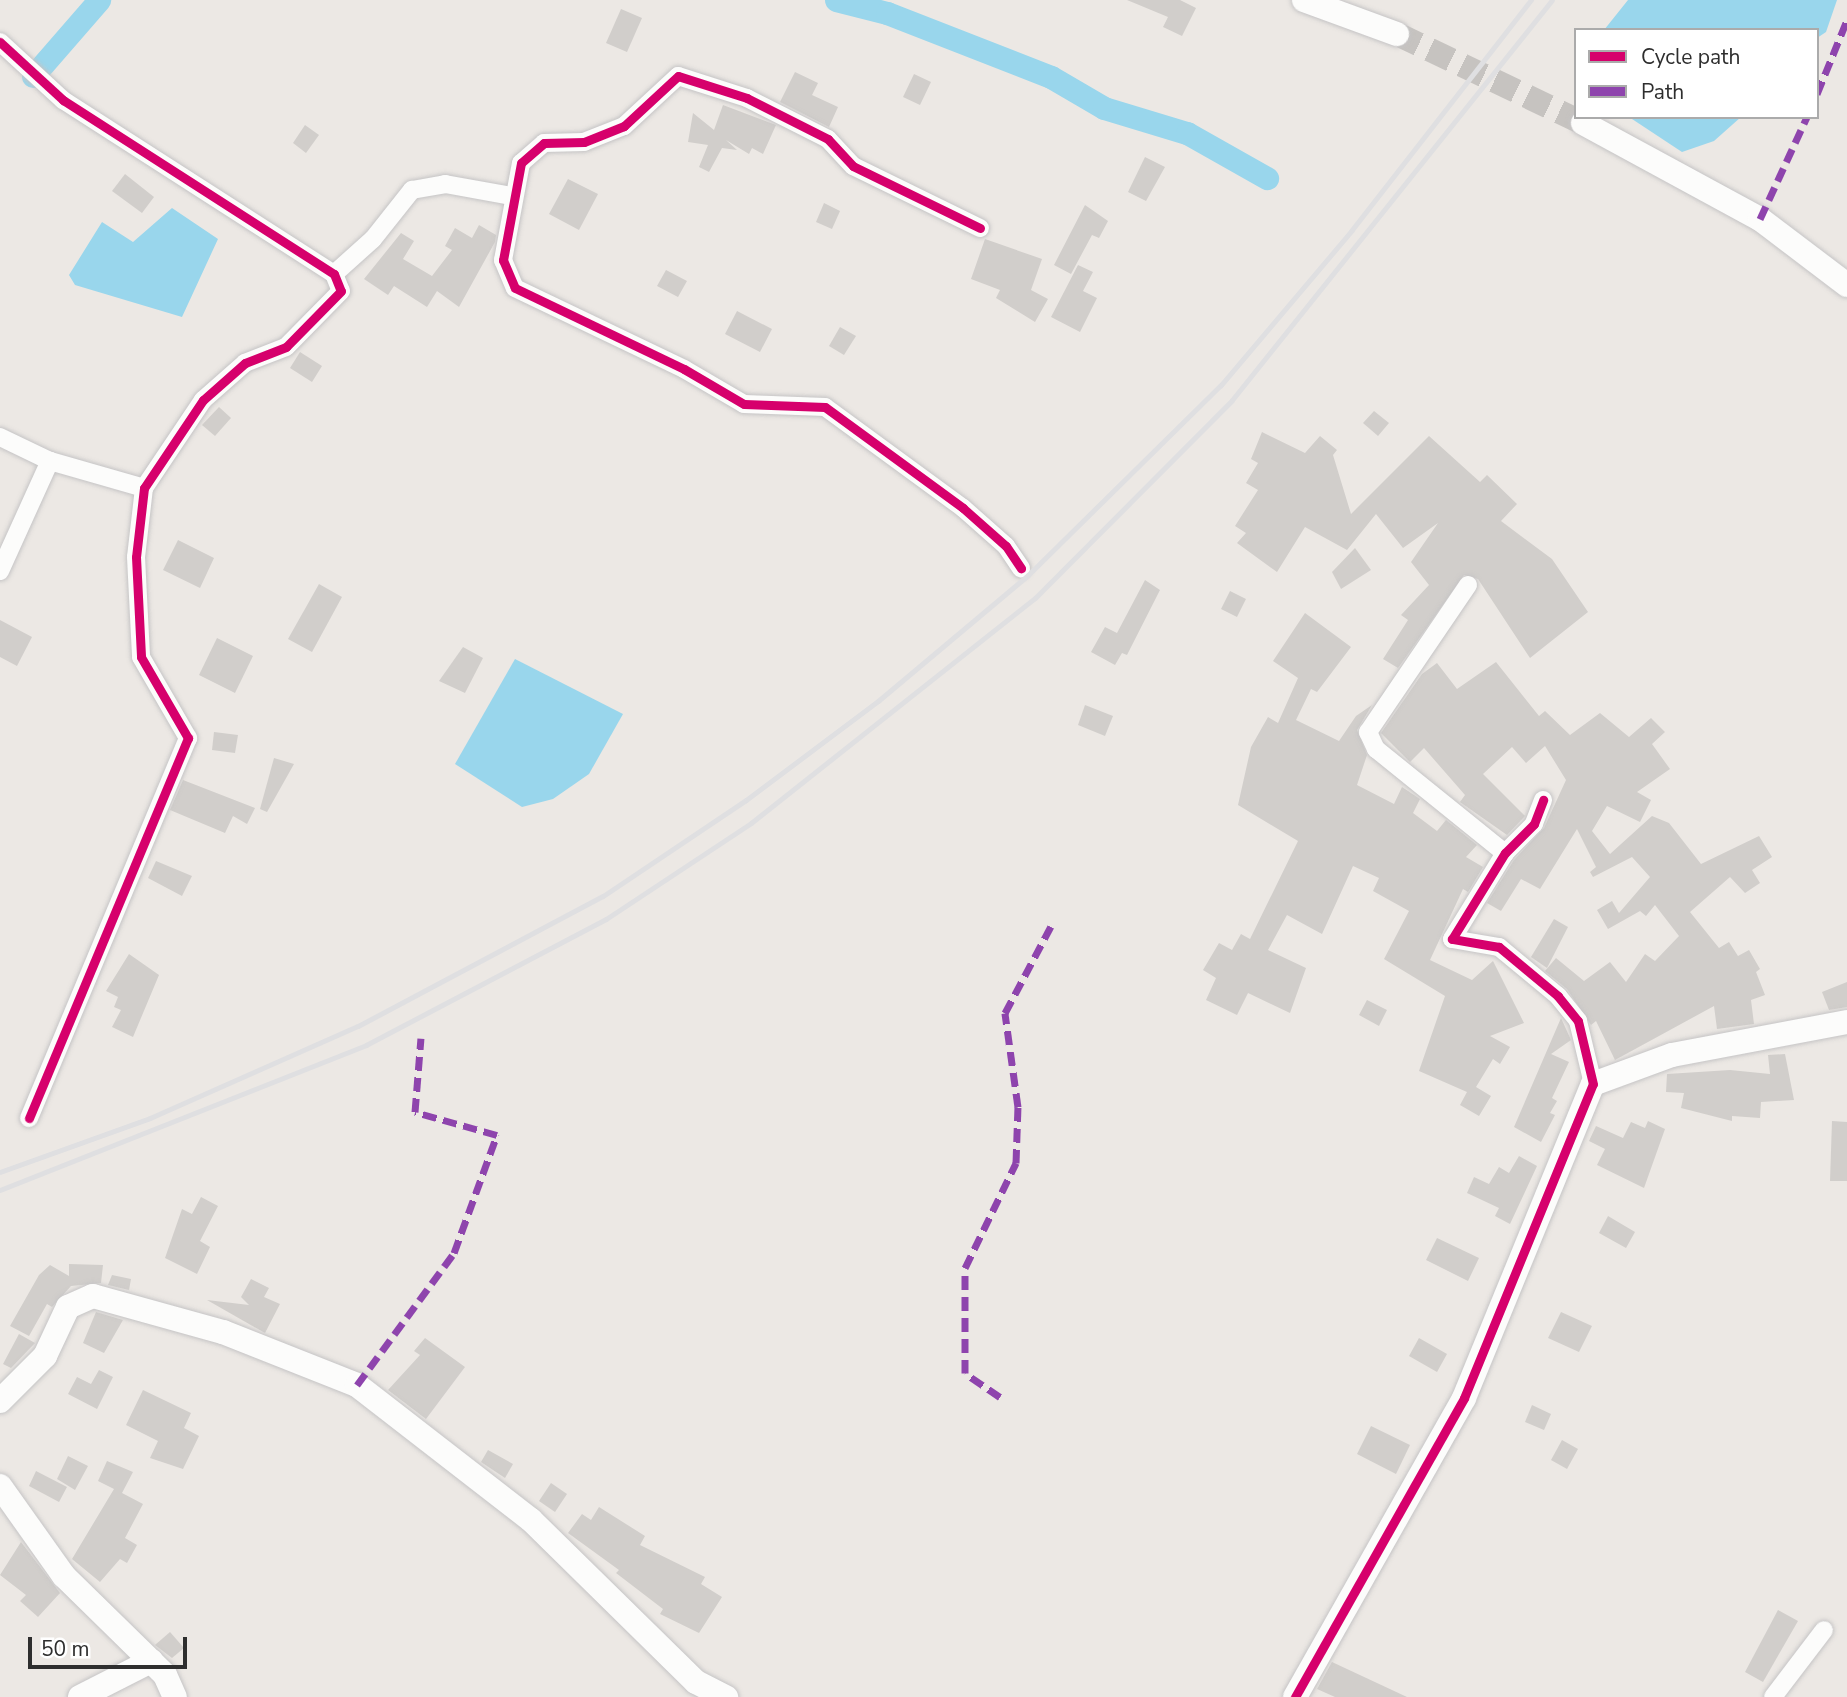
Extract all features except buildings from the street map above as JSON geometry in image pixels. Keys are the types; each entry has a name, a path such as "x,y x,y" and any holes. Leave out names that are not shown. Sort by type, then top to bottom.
{"street":[{"path":"1304,0 1397,34"},
{"path":"0,42 63,100 334,274 341,291 286,347 245,363 203,400 144,488 136,557 141,657 188,738 29,1118"},
{"path":"980,228 853,166 828,139 747,98 678,76 624,126 584,142 544,143 520,163 511,196 503,260 515,288 684,369 744,404 825,407 964,508 1006,546 1021,568"},
{"path":"1583,124 1760,219 1847,285"},
{"path":"334,274 373,239 412,190 445,184 511,196"},
{"path":"0,437 50,461 144,488"},
{"path":"0,571 50,461"},
{"path":"1468,586 1368,733 1376,749 1505,853"},
{"path":"1295,1697 1464,1398 1592,1084 1578,1021 1559,996 1499,947 1452,939 1505,853 1534,824 1543,800"},
{"path":"1592,1084 1672,1055 1847,1021"},
{"path":"0,1401 45,1356 68,1307 93,1296 223,1332 358,1385 531,1520 696,1682 726,1697"},
{"path":"0,1486 64,1576 165,1675 175,1697"},
{"path":"1773,1697 1824,1630"},
{"path":"80,1697 151,1661"}],"water":[{"path":"1628,0 1837,0 1826,32 1819,37 1819,28 1606,28"},
{"path":"1632,119 1739,119 1714,141 1682,152"},
{"path":"172,208 218,239 182,317 75,285 69,275 102,222 133,242"},
{"path":"515,659 623,714 589,774 553,799 522,807 455,764"}],"waterway":[{"path":"33,76 99,0"},
{"path":"836,0 887,13 1051,77 1104,108 1187,133 1267,178"}],"tunnel":[{"path":"1397,34 1574,119"},
{"path":"1575,119 1583,123"}],"railway":[{"path":"0,1172 150,1118 358,1026 603,896 746,800 878,701 1028,575 1221,385 1351,231 1531,0"},
{"path":"0,1190 366,1045 606,919 751,823 1035,598 1232,400 1552,0"}],"marked path":[{"path":"1819,89 1847,20"},
{"path":"1760,219 1806,119"},
{"path":"1000,1397 965,1373 965,1268 1016,1163 1018,1107 1005,1013 1051,926"},
{"path":"357,1385 454,1253 497,1135 415,1112 421,1038"}],"cycle path":[{"path":"0,42 63,100 334,274 341,291 286,347 245,363 203,400 144,488 136,557 141,657 188,738 29,1118"},
{"path":"980,228 853,166 828,139 747,98 678,76 624,126 584,142 544,143 521,163 503,260 515,288 684,369 744,404 825,407 963,508 1006,546 1021,568"},
{"path":"1295,1697 1464,1398 1593,1084 1578,1021 1558,996 1499,947 1452,939 1505,853 1534,824 1543,800"}]}
